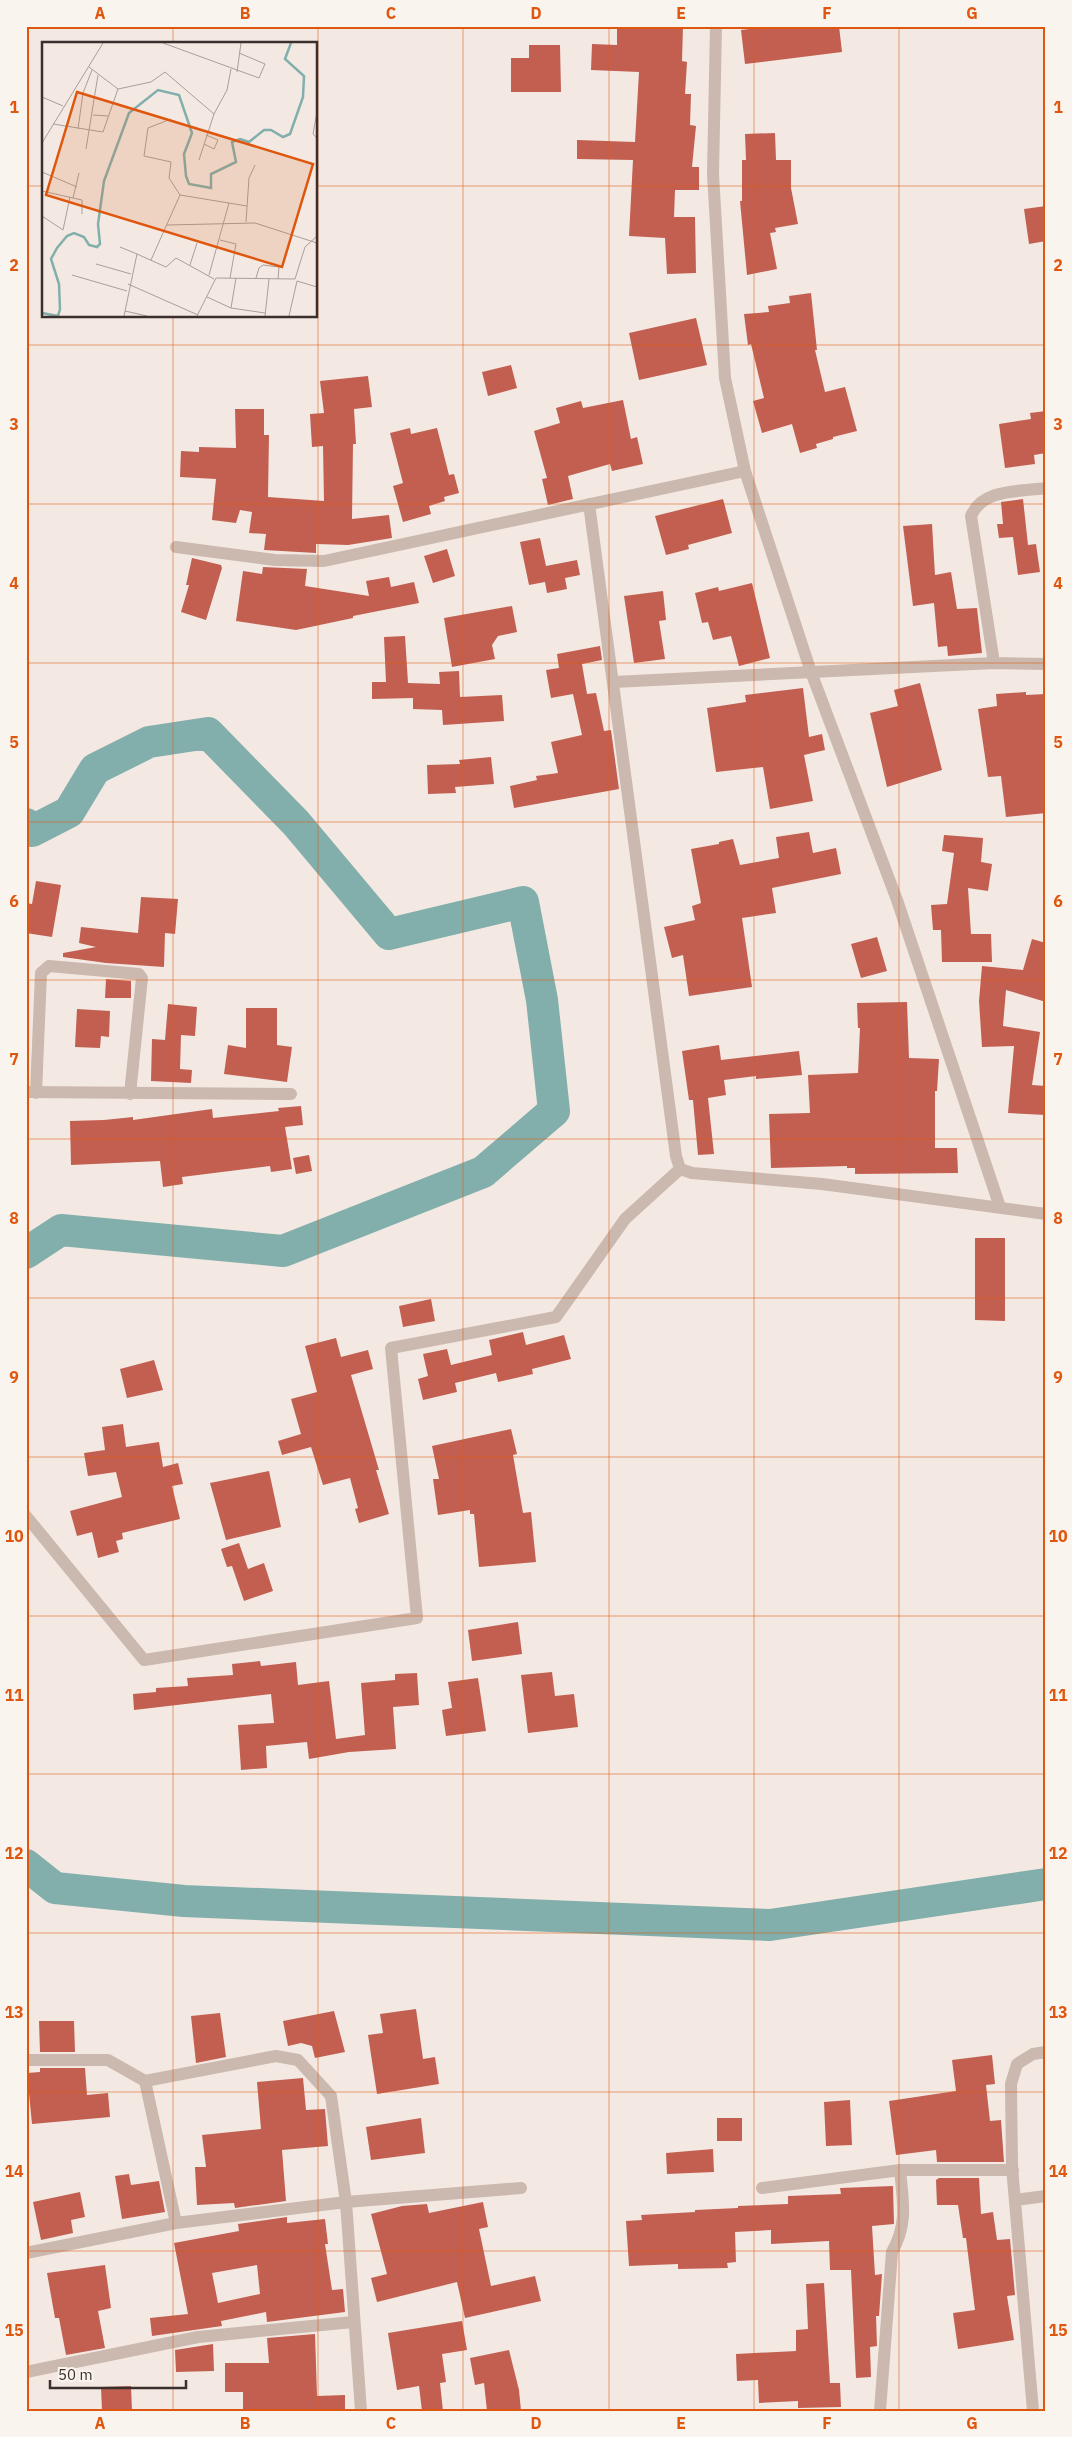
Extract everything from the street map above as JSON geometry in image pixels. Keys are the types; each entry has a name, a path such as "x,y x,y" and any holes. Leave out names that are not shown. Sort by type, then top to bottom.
{"street":[{"path":"716,26 713,174 725,378 745,471 811,672 897,900 1000,1207"},
{"path":"176,547 275,560 324,560 745,471"},
{"path":"994,663 971,516 975,506 990,495 1046,488"},
{"path":"590,504 676,1156 680,1169"},
{"path":"614,682 994,663 1046,664"},
{"path":"130,1094 142,978 138,974 49,966 41,973 31,1092 130,1094 291,1094"},
{"path":"680,1169 692,1173 822,1184 1046,1214"},
{"path":"26,1516 144,1660 417,1618 391,1348 556,1317 625,1220 680,1169"},
{"path":"1034,2411 1015,2200 1011,2084 1017,2064 1033,2054 1046,2052"},
{"path":"26,2060 108,2060 145,2081 276,2056 298,2060 330,2096 346,2202 353,2322 361,2411"},
{"path":"145,2081 176,2223"},
{"path":"762,2188 900,2170 1013,2170"},
{"path":"880,2411 892,2252 900,2238 904,2219 900,2170"},
{"path":"26,2253 176,2223 346,2202 521,2188"},
{"path":"1015,2200 1046,2196"},
{"path":"26,2372 198,2337 353,2322"}],"building":[{"path":"617,26 683,26 682,61 687,62 685,94 691,94 690,125 696,126 692,167 699,167 699,190 675,190 674,217 695,217 696,273 667,274 665,238 629,236 633,160 577,159 577,140 635,142 639,72 591,70 592,44 617,45"},
{"path":"774,26 809,26 809,29 839,26 842,52 745,64 741,30"},
{"path":"529,45 560,45 561,92 511,92 511,58 529,58"},
{"path":"775,133 776,160 791,160 791,188 798,224 775,228 776,232 770,233 777,269 747,275 740,201 742,201 742,160 746,160 745,134"},
{"path":"1046,206 1046,241 1029,244 1024,209"},
{"path":"811,293 817,350 815,350 825,392 845,387 857,431 833,437 833,439 816,444 817,448 800,453 792,424 762,433 753,401 764,398 751,344 748,345 744,314 769,312 768,306 790,303 789,296"},
{"path":"696,318 707,365 639,380 629,333"},
{"path":"511,365 517,388 488,396 482,372"},
{"path":"368,376 372,407 354,409 356,444 353,444 352,519 389,515 392,538 348,545 316,544 316,553 264,550 266,534 249,533 252,512 240,510 236,523 212,520 216,479 180,477 181,451 199,452 199,447 236,448 235,409 264,409 264,435 269,435 268,497 324,501 323,446 312,447 310,414 324,413 320,381"},
{"path":"623,400 631,439 637,437 643,464 612,471 610,464 568,476 573,499 548,505 542,479 547,478 534,431 560,423 556,408 581,401 583,408"},
{"path":"1046,411 1046,453 1034,455 1035,464 1005,468 999,424 1031,419 1030,413"},
{"path":"410,428 411,434 437,428 449,475 454,474 459,493 444,497 445,501 429,506 431,514 403,522 393,486 403,483 390,433"},
{"path":"723,499 732,533 688,545 689,549 666,555 655,516"},
{"path":"1023,499 1028,545 1036,544 1040,572 1018,575 1013,537 999,538 997,524 1003,524 1001,502"},
{"path":"932,524 935,575 951,572 957,609 977,608 982,653 948,656 947,646 938,647 934,603 913,606 903,526"},
{"path":"540,538 546,566 577,560 580,575 565,578 567,589 547,593 545,582 529,585 520,542"},
{"path":"447,549 455,576 433,583 424,556"},
{"path":"192,558 221,565 222,568 206,620 181,612 189,585 186,585"},
{"path":"263,567 307,569 305,586 369,596 366,581 389,577 391,587 414,582 419,603 296,630 236,621 243,571 262,574"},
{"path":"752,583 770,658 739,666 731,636 713,640 708,622 702,623 695,593 718,587 719,591"},
{"path":"663,591 666,620 659,621 665,659 634,663 624,596"},
{"path":"512,606 517,632 498,636 492,645 495,659 452,667 444,618"},
{"path":"405,636 408,683 440,684 439,672 459,671 460,697 502,695 504,721 443,725 442,710 413,709 413,698 372,699 372,682 386,682 384,637"},
{"path":"600,646 602,660 582,664 587,694 596,693 604,731 611,730 619,789 514,808 510,786 537,780 536,776 558,773 551,742 582,735 573,694 551,698 546,670 559,668 557,654"},
{"path":"920,683 942,770 887,787 870,713 898,706 894,690"},
{"path":"803,688 809,737 822,734 825,750 804,755 813,801 770,809 763,767 716,772 707,708 746,702 745,695"},
{"path":"1026,692 1026,695 1046,694 1046,813 1006,817 1001,776 988,777 978,709 997,706 996,694"},
{"path":"491,757 494,784 455,787 456,793 428,794 427,765 460,764 459,760"},
{"path":"809,832 813,853 836,848 841,874 772,888 776,913 742,918 752,987 689,996 683,955 672,958 664,927 695,920 692,906 701,903 691,849 719,844 719,842 733,839 740,865 779,858 776,837"},
{"path":"944,835 983,838 981,862 992,864 988,891 968,888 971,934 991,934 992,962 942,962 941,930 933,930 931,905 947,904 954,853 942,851"},
{"path":"36,881 61,885 52,937 26,933 26,903 32,904"},
{"path":"141,897 178,899 175,934 165,933 164,967 106,963 63,957 63,953 96,947 79,943 81,927 138,933"},
{"path":"877,937 887,971 861,978 851,944"},
{"path":"1032,939 1046,943 1046,1002 1006,990 1003,1026 1040,1032 1032,1085 1046,1086 1046,1115 1008,1113 1014,1046 982,1047 979,1001 982,966 1023,970"},
{"path":"106,979 131,981 131,998 105,998"},
{"path":"907,1002 909,1058 939,1059 937,1091 935,1091 935,1148 957,1148 958,1173 855,1174 855,1168 847,1168 847,1166 771,1168 769,1114 810,1113 808,1075 858,1073 860,1028 858,1028 857,1003"},
{"path":"168,1004 197,1007 195,1036 181,1035 180,1069 192,1070 191,1083 151,1081 152,1039 165,1040"},
{"path":"246,1008 277,1008 277,1045 292,1047 287,1082 224,1074 228,1045 246,1048"},
{"path":"77,1009 110,1011 109,1037 101,1036 100,1048 75,1047"},
{"path":"719,1045 721,1060 799,1051 802,1075 756,1079 756,1076 724,1080 726,1095 708,1098 714,1154 698,1155 693,1100 689,1100 682,1051"},
{"path":"301,1106 303,1125 285,1127 292,1169 271,1172 270,1166 182,1177 183,1184 163,1187 160,1161 71,1165 70,1121 133,1117 133,1120 212,1109 213,1118 279,1111 278,1108"},
{"path":"309,1155 312,1171 296,1174 293,1158"},
{"path":"975,1238 1005,1238 1005,1321 975,1320"},
{"path":"431,1299 435,1321 403,1327 399,1306"},
{"path":"523,1332 526,1345 564,1335 571,1359 532,1369 533,1374 498,1382 496,1373 455,1383 457,1392 423,1400 418,1379 428,1376 423,1354 447,1349 451,1365 492,1355 489,1340"},
{"path":"336,1338 341,1357 368,1350 373,1369 351,1375 379,1470 376,1470 389,1514 359,1523 355,1509 358,1508 350,1478 323,1485 311,1447 282,1455 278,1441 301,1434 291,1399 317,1392 305,1346"},
{"path":"154,1360 163,1390 127,1398 120,1369"},
{"path":"123,1424 126,1447 159,1442 163,1467 178,1463 183,1484 172,1486 180,1519 122,1533 123,1539 116,1541 119,1552 98,1558 92,1532 77,1536 70,1511 122,1497 116,1472 88,1476 84,1453 105,1450 102,1427"},
{"path":"511,1429 517,1454 513,1455 523,1513 531,1512 536,1562 479,1567 474,1514 470,1514 470,1510 438,1515 433,1479 439,1479 432,1446"},
{"path":"269,1471 281,1527 226,1540 210,1483"},
{"path":"239,1543 248,1569 264,1563 273,1591 244,1601 232,1566 227,1567 221,1549"},
{"path":"518,1622 522,1654 472,1661 468,1630"},
{"path":"260,1661 261,1666 296,1662 298,1685 329,1681 336,1739 365,1735 361,1683 395,1680 395,1674 417,1673 419,1705 393,1707 396,1749 349,1752 309,1759 307,1742 266,1746 267,1768 241,1770 238,1725 274,1723 271,1694 134,1710 133,1694 156,1692 156,1688 188,1686 187,1678 233,1675 232,1664"},
{"path":"552,1672 555,1696 574,1694 578,1727 528,1733 521,1675"},
{"path":"478,1678 486,1731 446,1736 442,1710 452,1708 448,1682"},
{"path":"416,2009 423,2059 435,2057 439,2084 377,2094 368,2035 383,2033 380,2014"},
{"path":"334,2011 345,2052 315,2058 312,2046 301,2043 288,2046 283,2021"},
{"path":"220,2013 226,2057 196,2063 191,2016"},
{"path":"39,2021 74,2021 75,2052 40,2052"},
{"path":"992,2055 995,2084 986,2085 990,2121 1001,2120 1004,2162 937,2162 936,2150 896,2155 889,2101 956,2091 952,2060"},
{"path":"40,2068 85,2068 87,2095 108,2093 110,2117 32,2124 27,2073 40,2072"},
{"path":"303,2078 306,2110 325,2109 328,2146 282,2150 286,2201 235,2208 234,2203 197,2205 195,2167 206,2167 202,2135 261,2129 257,2082"},
{"path":"850,2100 852,2145 826,2146 824,2102"},
{"path":"421,2118 425,2153 371,2160 366,2127"},
{"path":"717,2118 742,2118 742,2141 717,2141"},
{"path":"713,2149 714,2172 667,2174 666,2153"},
{"path":"129,2174 131,2185 159,2181 165,2212 122,2219 115,2176"},
{"path":"939,2178 979,2178 981,2214 993,2212 997,2240 1010,2239 1015,2295 1007,2296 1014,2340 958,2349 953,2313 975,2310 966,2238 963,2238 958,2205 937,2205 936,2180"},
{"path":"893,2186 894,2224 872,2226 875,2275 882,2274 879,2316 876,2316 877,2346 870,2347 871,2377 856,2378 851,2270 830,2270 829,2241 771,2244 771,2230 735,2232 736,2262 727,2263 728,2268 678,2269 678,2264 629,2266 626,2221 642,2220 641,2215 695,2212 695,2210 738,2208 738,2206 788,2204 788,2196 841,2194 840,2188"},
{"path":"80,2192 85,2217 71,2220 73,2233 41,2240 33,2202"},
{"path":"483,2202 488,2227 479,2229 491,2286 535,2276 541,2301 465,2318 457,2282 377,2302 371,2278 387,2274 371,2214 402,2206 427,2204 429,2213"},
{"path":"287,2217 287,2223 325,2219 328,2244 325,2244 332,2290 343,2289 345,2312 267,2322 266,2312 221,2321 222,2326 152,2336 150,2318 188,2314 174,2243 239,2231 238,2224","holes":["257,2265 260,2294 218,2303 212,2273"]},
{"path":"105,2265 111,2308 98,2311 105,2348 66,2355 59,2318 55,2318 47,2273"},
{"path":"824,2283 830,2383 840,2383 841,2407 798,2408 798,2401 759,2403 758,2380 737,2381 736,2354 796,2351 796,2330 808,2329 806,2284"},
{"path":"462,2321 467,2350 442,2354 446,2382 440,2383 443,2411 422,2411 419,2386 397,2390 388,2333"},
{"path":"315,2334 317,2396 345,2395 345,2411 243,2411 243,2392 225,2392 225,2363 269,2363 267,2338"},
{"path":"213,2344 214,2371 176,2372 175,2350"},
{"path":"509,2350 519,2390 521,2411 487,2411 484,2383 475,2385 470,2358"},
{"path":"131,2386 132,2411 102,2411 101,2387"}],"waterway":[{"path":"26,824 32,831 69,812 95,769 149,742 208,733 296,823 389,934 523,902 542,1000 554,1111 483,1172 283,1251 61,1230 26,1253"},
{"path":"26,1865 55,1888 184,1901 770,1925 1046,1884"}]}
